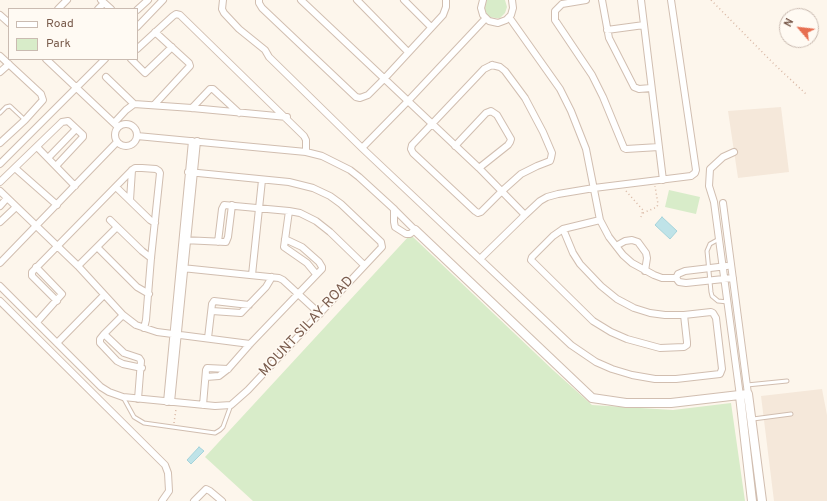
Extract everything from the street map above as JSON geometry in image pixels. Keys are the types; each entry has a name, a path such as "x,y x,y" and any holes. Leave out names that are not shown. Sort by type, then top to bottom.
{"street":[{"path":"59,8 67,0"},
{"path":"138,26 163,0"},
{"path":"223,0 222,9 231,21 267,52 269,57 362,148 571,345 596,362 632,375 654,379 676,379 720,374 722,369 715,315 711,312 684,315 650,313 634,308 617,299 601,286 580,264 573,253 563,228"},
{"path":"259,0 262,8 356,97 360,98 368,95 384,79 445,12 446,0"},
{"path":"301,0 479,168 525,215"},
{"path":"357,0 408,52"},
{"path":"404,0 431,27"},
{"path":"483,0 481,8 486,18 498,23 509,18 513,8 512,0"},
{"path":"586,0 562,4 555,11 555,20 592,75 609,110 624,148 626,150 659,147"},
{"path":"602,0 611,44 634,87 639,89 651,88"},
{"path":"641,0 663,180"},
{"path":"480,259 540,201 547,197 621,184 691,176 696,173 671,0"},
{"path":"138,9 146,1"},
{"path":"138,48 173,16 176,14 180,15 287,117 304,136 306,140 306,152"},
{"path":"0,15 8,23"},
{"path":"362,148 486,18"},
{"path":"509,18 556,83 571,111 586,150 600,220 623,255 645,271 662,278 676,278 679,282 686,283 733,278"},
{"path":"607,30 644,24"},
{"path":"154,106 190,66 189,63 155,32"},
{"path":"132,60 145,73 172,47"},
{"path":"0,56 43,97 42,102 0,143"},
{"path":"47,60 116,125 130,124 135,129 137,136 136,139 131,145 124,146 117,142 115,133 116,125 126,110 134,104"},
{"path":"0,164 104,60"},
{"path":"0,72 9,64"},
{"path":"492,65 500,67 505,71 531,108 552,153 550,161 521,174 478,213 413,153 411,149 412,145 431,124 484,69 492,65"},
{"path":"106,77 134,104 287,117"},
{"path":"192,108 210,89 213,89 239,113"},
{"path":"455,146 486,113 491,111 497,115 511,139 510,142 479,168"},
{"path":"0,182 37,148 62,122 68,121 83,137 56,166"},
{"path":"48,158 76,129"},
{"path":"137,136 306,152 322,156 350,170 394,209 592,398 626,403 672,403 744,395"},
{"path":"172,402 176,334 194,141"},
{"path":"0,263 117,142"},
{"path":"37,148 75,186"},
{"path":"734,152 723,157 710,169 709,186 714,202 724,279 744,395 752,501"},
{"path":"15,168 56,205"},
{"path":"37,322 57,301 32,276 32,272 132,170 135,168 142,168 156,169 159,171 149,294 144,328"},
{"path":"130,200 132,170"},
{"path":"191,172 262,180 252,275"},
{"name":"MOUNT SILAY ROAD","path":"230,405 248,390 364,265 382,248 379,240 341,204 330,196 305,185 262,180"},
{"path":"116,187 155,223"},
{"path":"0,191 56,247 78,266 123,315 136,325 150,330 250,344"},
{"path":"0,206 7,198"},
{"path":"723,203 747,385 744,395 751,419 762,501"},
{"path":"218,242 222,208 224,205 300,213 316,221 330,232 364,265"},
{"path":"184,241 225,243 228,241 232,205"},
{"path":"0,222 16,207"},
{"path":"394,209 395,227 406,234 410,234 415,230"},
{"path":"289,212 284,248 307,263 316,274"},
{"path":"110,220 151,258"},
{"path":"600,220 563,228 553,236 532,257 531,260 593,321 611,332 627,339 660,348 684,347 687,345 684,315"},
{"path":"78,266 117,227"},
{"path":"206,377 219,376 228,369 322,268 321,264 298,245 285,239"},
{"path":"616,246 625,241 632,240 638,242 646,253 645,271"},
{"path":"97,247 137,287 149,294"},
{"path":"676,278 678,274 685,271 731,266"},
{"path":"182,268 272,277 283,280 320,314"},
{"path":"212,310 241,313 266,287 272,277"},
{"path":"0,286 101,387 109,392 123,397 203,405 230,405"},
{"path":"57,343 104,295"},
{"path":"208,338 212,304 215,300 249,304"},
{"path":"0,301 165,465 168,473 169,491 162,501"},
{"path":"123,315 104,334 100,339 100,343 117,361 123,364 142,368"},
{"path":"104,334 124,353 140,359 142,368 138,398"},
{"path":"203,405 206,370 209,367 228,369"},
{"path":"194,501 206,489 222,501"}],"lane":[{"path":"0,112 6,107 10,106 25,120"},
{"path":"719,239 710,244 708,247 712,296 718,301 728,302"},
{"path":"747,385 787,381"},
{"path":"123,397 134,417 139,422 217,432 223,427 230,405"},
{"path":"751,419 791,414"}],"path":[{"path":"711,0 806,94"},
{"path":"643,213 657,207 658,204 654,180"},
{"path":"621,184 643,210 641,218"},
{"path":"172,402 173,427"}],"shaded area":[{"path":"781,107 789,172 738,178 728,111"},
{"path":"822,389 827,415 827,501 774,501 761,396"}],"green space":[{"path":"487,0 505,0 507,7 505,13 500,18 489,17 484,8"},
{"path":"669,190 700,197 696,214 665,207"},
{"path":"409,236 413,237 592,405 673,410 731,403 745,501 253,501 205,457"}],"water":[{"path":"662,217 677,231 670,239 655,225"},
{"path":"199,447 204,451 191,464 187,460"}]}
